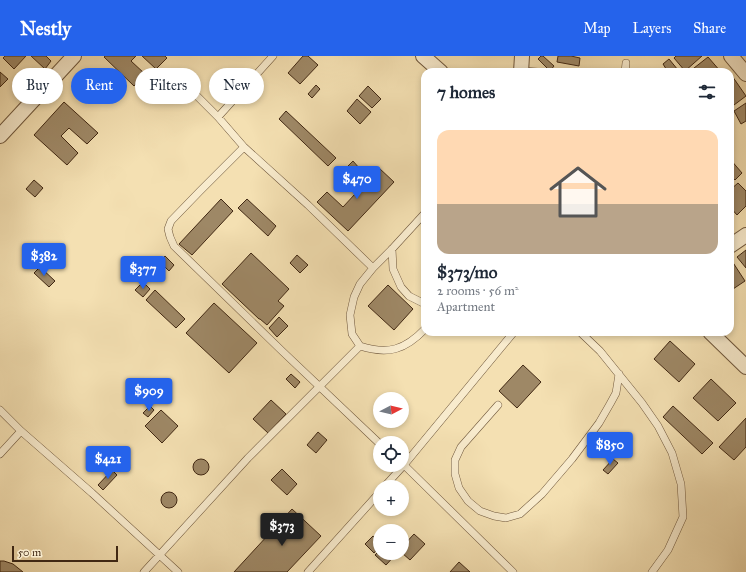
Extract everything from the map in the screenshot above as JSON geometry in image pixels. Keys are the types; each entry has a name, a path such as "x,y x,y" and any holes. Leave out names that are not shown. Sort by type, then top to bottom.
{"street":[{"path":"0,136 74,56"},
{"path":"424,56 436,68"},
{"path":"521,68 522,56"},
{"path":"731,56 746,74"},
{"path":"734,243 746,235"},
{"path":"714,336 746,367"}],"lane":[{"path":"218,117 273,56"},
{"path":"625,68 626,63"},
{"path":"201,100 218,117 244,147 308,205 373,268"},
{"path":"244,147 171,221 168,229 170,237 174,246 373,437"},
{"path":"421,217 392,250 373,268 360,284 354,297 350,315 352,334 360,346 373,350 387,350 403,347 421,333"},
{"path":"392,250 393,269 400,287 409,296 421,302"},
{"path":"409,457 511,336"},
{"path":"584,336 600,351 619,374 658,426 672,453 681,484 683,517 668,550 652,572"},
{"path":"144,572 248,458 360,346"},
{"path":"498,405 461,447 455,460 455,474 459,488 468,501 480,511 506,518 520,514 542,494 572,459 610,404 616,393 619,374"},
{"path":"0,410 21,431 92,493 178,572"},
{"path":"0,454 21,431"},
{"path":"409,470 513,572"},
{"path":"390,480 396,472"},
{"path":"308,572 373,500"}],"building":[{"path":"5,56 26,56 15,68 13,68 3,58"},
{"path":"31,56 46,56 51,61 46,68"},
{"path":"136,56 131,61 139,68 135,68 134,86 127,79 127,68 115,68 104,57"},
{"path":"142,56 165,56 167,58 157,68 155,68"},
{"path":"303,56 308,56 318,65 300,84 288,73"},
{"path":"543,56 554,66 552,68 547,68 538,59"},
{"path":"558,56 580,58 579,66 557,62"},
{"path":"676,56 702,56 688,68 682,68 674,58"},
{"path":"708,57 718,68 694,68"},
{"path":"669,59 676,68 666,68 663,64"},
{"path":"0,72 8,79 0,87"},
{"path":"734,79 746,96 734,105"},
{"path":"316,85 320,89 312,98 308,94"},
{"path":"368,86 381,99 372,108 359,96"},
{"path":"357,99 371,112 360,124 347,111"},
{"path":"64,102 98,133 87,144 69,128 61,136 78,153 67,165 34,135"},
{"path":"746,103 746,121 741,124 734,111"},
{"path":"286,111 336,158 328,166 279,119"},
{"path":"353,161 360,169 355,174 347,167"},
{"path":"734,164 742,173 735,180 734,179"},
{"path":"379,168 394,182 348,231 317,202 327,192 343,207"},
{"path":"34,180 43,188 35,197 26,189"},
{"path":"738,183 746,191 746,206 737,215 734,212 734,186"},
{"path":"221,199 233,211 192,255 179,244"},
{"path":"247,199 276,226 268,236 238,208"},
{"path":"746,250 746,268 737,257"},
{"path":"251,253 289,289 278,301 284,306 267,325 222,284"},
{"path":"297,255 308,265 300,273 290,263"},
{"path":"165,256 174,265 169,271 160,262"},
{"path":"734,264 745,281 734,288"},
{"path":"40,267 55,281 49,287 34,273"},
{"path":"143,282 150,289 143,297 135,290"},
{"path":"388,285 413,309 394,330 368,306"},
{"path":"155,290 185,319 176,328 146,300"},
{"path":"214,303 257,343 229,373 186,333"},
{"path":"279,317 288,326 277,337 269,328"},
{"path":"670,341 695,364 679,382 654,359"},
{"path":"523,365 541,382 517,408 499,391"},
{"path":"291,374 300,382 295,388 286,379"},
{"path":"711,379 736,403 718,421 693,398"},
{"path":"271,400 286,414 268,433 253,419"},
{"path":"150,406 154,410 148,417 143,413"},
{"path":"673,406 713,443 702,454 663,417"},
{"path":"161,410 178,426 162,443 145,426"},
{"path":"746,418 746,447 734,460 719,447"},
{"path":"318,432 327,440 316,453 307,445"},
{"path":"201,459 208,464 209,467 204,474 201,475 194,470 193,467 198,460"},
{"path":"613,459 618,463 608,474 603,470"},
{"path":"282,469 297,484 287,495 271,480"},
{"path":"112,470 117,475 103,490 98,485"},
{"path":"169,492 176,497 177,500 172,507 169,508 162,503 161,500 166,493"},
{"path":"292,509 321,536 287,572 234,572"},
{"path":"414,534 425,544 410,560 409,559 409,539"},
{"path":"373,536 373,552 365,544"},
{"path":"380,560 391,560 386,565"},
{"path":"0,561 13,564 23,572 0,572"},
{"path":"459,562 470,572 450,572"}]}
